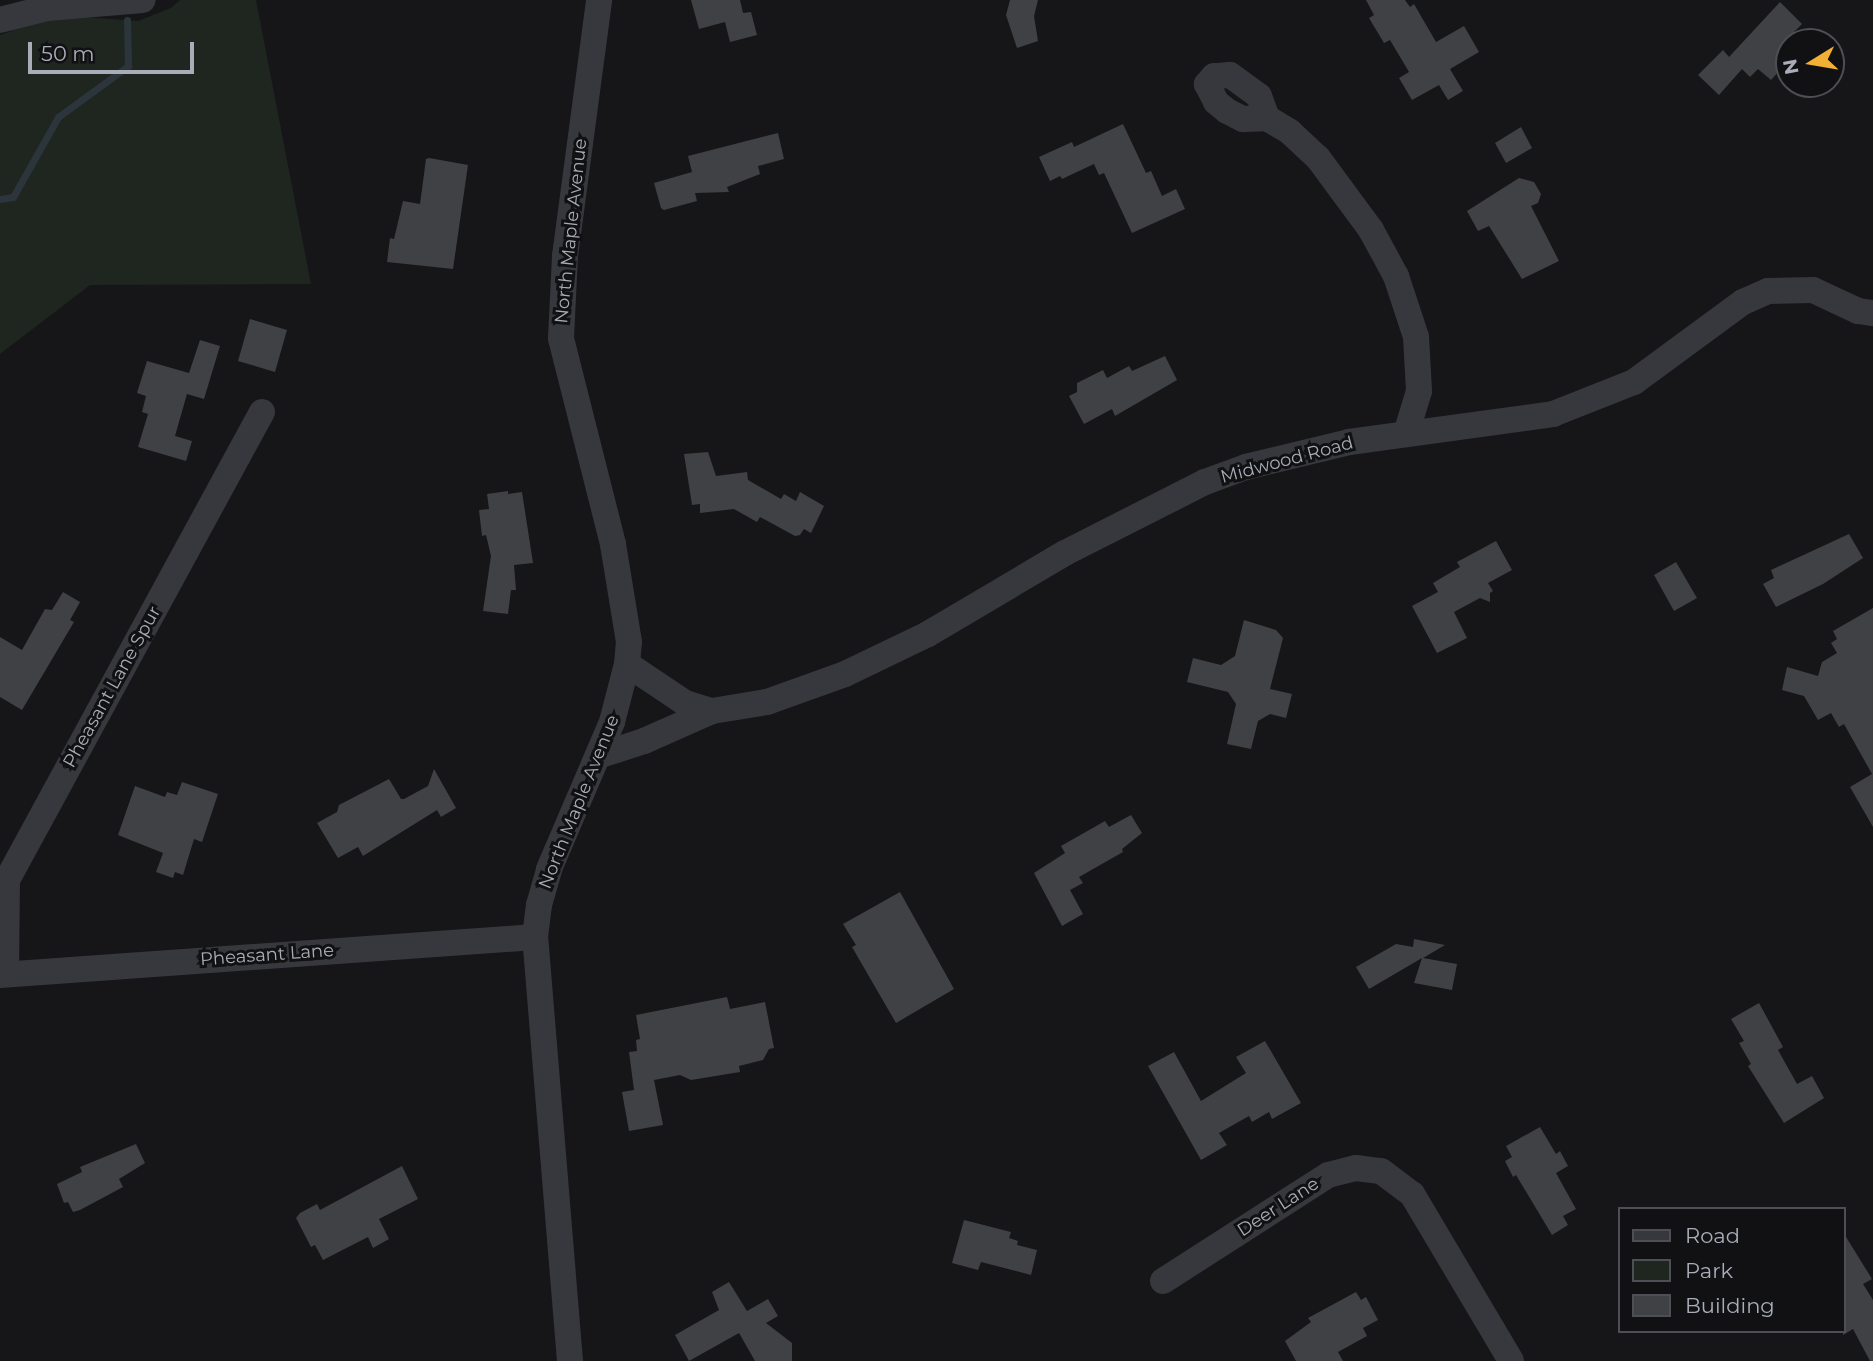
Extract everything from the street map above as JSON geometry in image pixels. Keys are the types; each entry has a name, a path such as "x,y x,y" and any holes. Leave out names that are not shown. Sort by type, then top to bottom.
{"street":[{"path":"0,20 47,8 143,0"},
{"name":"North Maple Avenue","path":"570,1361 535,937 548,869 612,722 627,664 629,642 613,544 561,338 565,256 600,0"},
{"path":"1267,118 1290,132 1318,158 1371,230 1396,276 1416,337 1420,362 1419,391 1406,434"},
{"name":"Midwood Road","path":"598,756 644,741 712,711 767,702 854,670 928,634 1065,553 1205,482 1246,467 1406,434 1553,414 1634,382 1744,302 1768,291 1813,290 1858,311 1873,313"},
{"name":"Pheasant Lane Spur","path":"3,974 7,880 262,412"},
{"name":"Midwood Road","path":"627,664 685,703 712,711"},
{"name":"Pheasant Lane","path":"3,974 535,937"},
{"name":"Deer Lane","path":"1163,1281 1328,1175 1356,1168 1381,1171 1412,1194 1511,1361"}],"green space":[{"path":"180,0 256,0 311,284 90,285 0,354 0,35 43,20 67,16 138,21 171,8"}],"building":[{"path":"691,0 740,0 743,13 751,12 757,35 730,42 725,22 699,29"},
{"path":"1010,0 1038,0 1034,16 1038,41 1017,48 1006,15"},
{"path":"1366,0 1405,0 1410,7 1414,4 1436,42 1464,26 1479,52 1450,69 1463,91 1448,100 1439,85 1412,100 1399,78 1409,72 1390,40 1384,43 1369,18 1374,15"},
{"path":"1780,2 1802,24 1798,28 1775,28 1775,76 1771,80 1758,69 1750,77 1742,69 1719,95 1698,75 1723,50 1729,57"},
{"path":"1123,124 1146,173 1151,171 1162,196 1176,189 1185,209 1132,233 1104,173 1099,175 1094,164 1062,179 1060,176 1050,181 1039,157 1072,142 1074,147"},
{"path":"1521,127 1532,148 1506,163 1495,143"},
{"path":"778,133 784,159 758,166 760,174 727,187 729,192 695,193 697,201 664,210 661,208 654,183 692,172 688,156"},
{"path":"426,159 468,165 453,269 387,262 390,238 394,239 403,201 420,204"},
{"path":"1519,178 1534,182 1541,194 1538,203 1531,206 1559,261 1522,279 1489,226 1478,231 1467,211"},
{"path":"250,319 287,330 275,372 238,361"},
{"path":"200,340 220,346 204,399 187,394 175,436 192,441 186,461 138,447 148,414 142,412 146,396 137,393 147,361 189,373"},
{"path":"1165,356 1177,380 1115,416 1112,409 1084,424 1069,396 1077,392 1077,383 1103,370 1107,378 1129,366 1132,371"},
{"path":"708,452 716,476 747,472 748,480 781,499 784,494 796,501 800,492 824,506 811,533 804,529 800,535 795,536 760,517 757,522 734,509 700,513 700,504 692,505 684,454"},
{"path":"508,491 508,494 522,492 533,563 514,565 516,590 511,590 508,614 483,611 491,556 486,535 482,536 479,510 489,509 487,494"},
{"path":"1849,534 1863,558 1823,584 1776,607 1763,584 1774,578 1771,570"},
{"path":"1496,541 1512,570 1488,583 1493,591 1490,593 1490,602 1480,598 1454,612 1467,638 1437,653 1412,606 1438,592 1433,583 1460,567 1457,562"},
{"path":"1676,562 1697,598 1674,611 1654,575"},
{"path":"63,592 80,602 70,620 74,622 22,710 0,697 0,637 22,650 45,609 52,610"},
{"path":"1873,608 1873,827 1850,787 1872,774 1844,724 1839,727 1831,713 1818,720 1804,696 1782,690 1787,667 1818,676 1822,662 1837,653 1831,643 1837,639 1833,631"},
{"path":"1244,620 1276,630 1283,638 1270,689 1292,694 1286,718 1270,714 1258,721 1251,749 1227,744 1236,704 1228,692 1187,682 1193,658 1221,665 1235,656"},
{"path":"434,769 456,808 441,817 437,810 363,856 358,847 338,858 317,823 337,812 339,805 389,779 401,799 404,799 428,786"},
{"path":"182,782 218,794 202,842 194,839 183,875 175,872 173,878 156,872 163,853 118,835 135,786 165,797 167,792 177,795"},
{"path":"1131,815 1142,833 1122,849 1123,852 1079,877 1083,883 1070,890 1083,914 1062,926 1034,873 1065,853 1061,846 1105,821 1109,827"},
{"path":"900,892 954,989 896,1023 852,947 856,945 843,924"},
{"path":"1414,939 1445,945 1423,958 1457,964 1452,990 1414,983 1422,958 1369,989 1356,967 1396,944 1413,947"},
{"path":"727,997 730,1009 765,1002 774,1048 769,1049 763,1060 739,1066 740,1072 691,1080 680,1075 654,1080 663,1125 629,1131 622,1092 634,1090 629,1052 637,1051 636,1040 640,1039 636,1015"},
{"path":"1759,1003 1783,1047 1778,1050 1797,1084 1812,1076 1824,1098 1784,1123 1748,1066 1751,1064 1739,1043 1744,1041 1731,1019"},
{"path":"1265,1041 1301,1103 1272,1119 1269,1112 1252,1122 1249,1116 1219,1133 1227,1145 1201,1160 1148,1066 1174,1052 1201,1101 1246,1073 1236,1057"},
{"path":"1540,1127 1556,1154 1560,1151 1568,1166 1556,1173 1576,1209 1563,1216 1568,1225 1552,1235 1505,1161 1512,1157 1506,1146"},
{"path":"136,1144 145,1163 119,1179 123,1187 73,1212 68,1202 64,1203 57,1184 82,1172 80,1167"},
{"path":"402,1166 418,1199 379,1219 389,1239 373,1248 368,1237 323,1260 315,1245 311,1247 296,1218 300,1213 317,1204 320,1210"},
{"path":"964,1220 1011,1232 1009,1238 1018,1241 1017,1245 1037,1250 1031,1275 981,1262 978,1270 952,1263"},
{"path":"1845,1235 1872,1279 1863,1284 1873,1300 1873,1361 1870,1361 1853,1329 1843,1335"},
{"path":"729,1282 747,1311 768,1299 778,1316 766,1323 792,1343 792,1361 755,1361 739,1333 689,1361 675,1335 719,1310 712,1292"},
{"path":"1356,1292 1361,1300 1366,1297 1378,1320 1363,1328 1367,1336 1338,1352 1343,1361 1296,1361 1285,1341 1311,1322 1308,1318"}],"waterway":[{"path":"0,199 13,197 58,117 128,66 127,20"}]}
